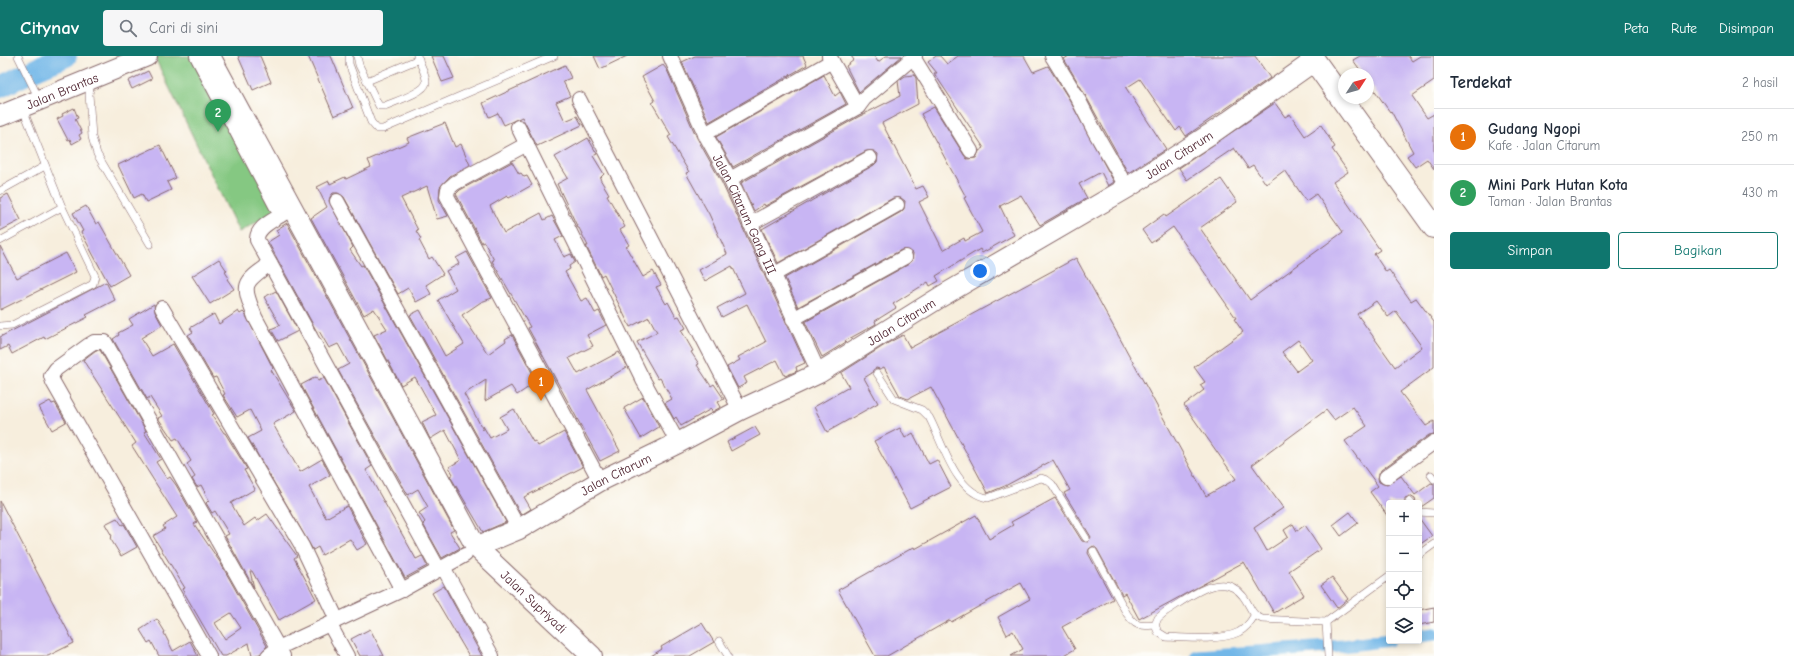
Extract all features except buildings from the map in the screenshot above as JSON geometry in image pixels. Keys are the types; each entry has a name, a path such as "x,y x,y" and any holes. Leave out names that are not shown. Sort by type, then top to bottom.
{"main road":[{"path":"1312,59 1434,226"}],"street":[{"name":"Jalan Brantas","path":"0,116 32,97 92,78 147,56"},
{"path":"197,56 286,212 259,230 257,240 492,656"},
{"name":"Jalan Supriyadi","path":"210,56 286,212 471,551 592,656"},
{"path":"1052,56 1076,95 1127,188"},
{"path":"730,180 858,107 864,99 914,57 971,151"},
{"name":"Jalan Citarum Gang III","path":"674,58 705,134 730,180 818,373"},
{"path":"705,134 830,58 858,107"},
{"name":"Jalan Citarum","path":"276,653 333,622 402,590 471,551 519,529 600,481 678,443 740,410 818,373 942,296 1127,188 1215,131 1312,59"},
{"path":"579,100 740,410"},
{"path":"518,127 640,373 678,443"},
{"path":"527,144 455,183 448,188 446,196 600,481"},
{"path":"750,224 870,158"},
{"path":"337,201 519,529"},
{"path":"773,275 897,205"},
{"path":"793,319 905,257"},
{"path":"270,264 252,277 246,285 247,294 255,317 402,590"},
{"path":"162,308 302,546 347,656"},
{"path":"209,656 53,382 51,376 56,369 94,342 105,342 276,653"},
{"path":"1386,477 1434,442"}],"lane":[{"path":"349,56 348,64 371,122 377,129 383,129 554,56"},
{"path":"357,56 359,65 367,82 379,106 385,106 416,93 424,88 426,84 425,76 418,58 367,82"},
{"path":"0,326 12,325 94,284 96,280 62,207 45,166 32,97 20,59"},
{"path":"92,78 89,94 92,137 97,154 150,244"},
{"path":"0,191 45,166"},
{"path":"0,241 62,207"},
{"path":"877,373 894,399 922,410 929,417 958,478 966,488 988,498 1041,478 1047,480 1052,484 1086,538"},
{"path":"1422,512 1434,513"},
{"path":"1422,553 1434,544"},
{"path":"1093,551 1126,614 1133,623 1140,626 1155,625"},
{"path":"1254,616 1249,624 1239,632 1224,636 1166,637 1158,632 1155,625 1158,618 1165,612 1215,584 1226,584 1241,593 1254,616 1262,619 1326,622 1386,578"},
{"path":"1326,622 1328,656"},
{"path":"719,641 728,656"}],"green space":[{"path":"158,56 205,56 285,206 239,232 155,58"}],"waterway":[{"path":"0,87 66,56"},
{"path":"1422,636 1434,634"},
{"path":"1197,656 1343,646 1386,640"}],"place":[{"name":"Mini Park Hutan Kota","path":"218,132"},
{"name":"Gudang Ngopi","path":"541,401"}]}
